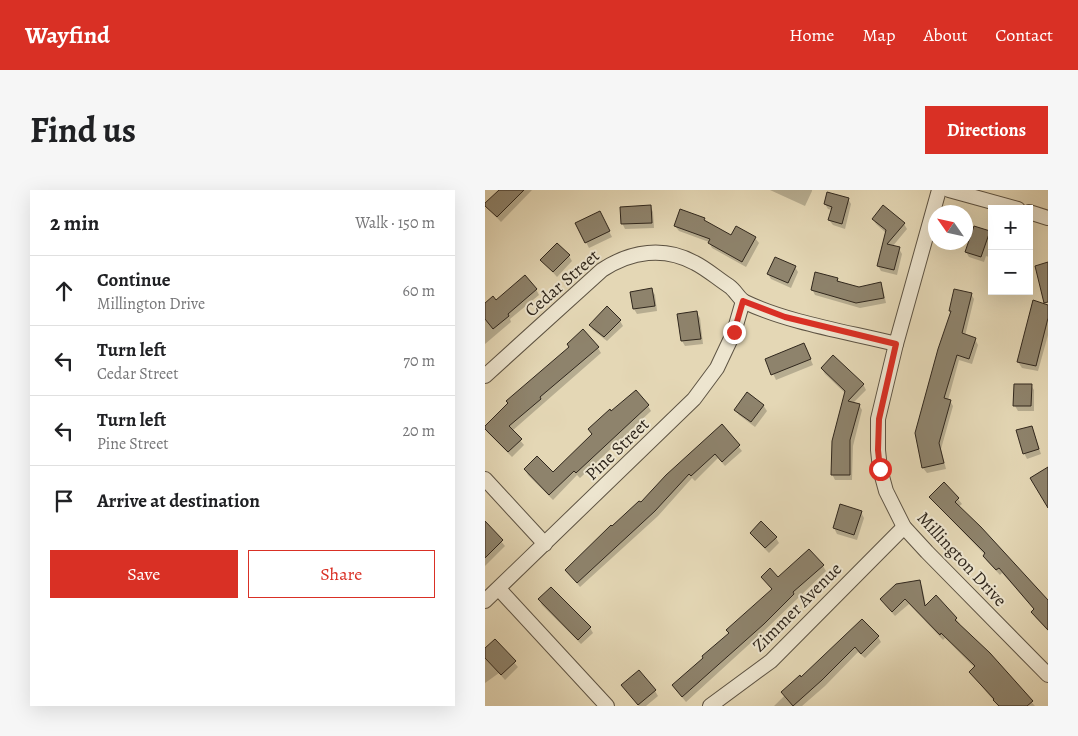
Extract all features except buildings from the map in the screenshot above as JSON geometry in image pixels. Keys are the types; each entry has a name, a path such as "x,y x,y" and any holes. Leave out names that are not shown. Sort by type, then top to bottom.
{"street":[{"name":"Millington Drive","path":"939,190 896,344 879,419 878,450 880,469 886,491 904,527 1048,675"},
{"path":"949,190 1003,205"},
{"path":"1033,213 1048,218"},
{"name":"Cedar Street","path":"485,376 602,270 614,262 629,256 647,252 664,252 681,256 696,263 734,289 743,301 785,317 896,344"},
{"name":"Pine Street","path":"485,601 694,399 717,368 734,332 743,301"},
{"path":"485,479 545,544"},
{"name":"Zimmer Avenue","path":"710,706 771,661 904,527"},
{"path":"499,589 607,706"}],"route":[{"path":"734,332 743,301 785,317 896,344 879,419 878,450 880,469"}]}
